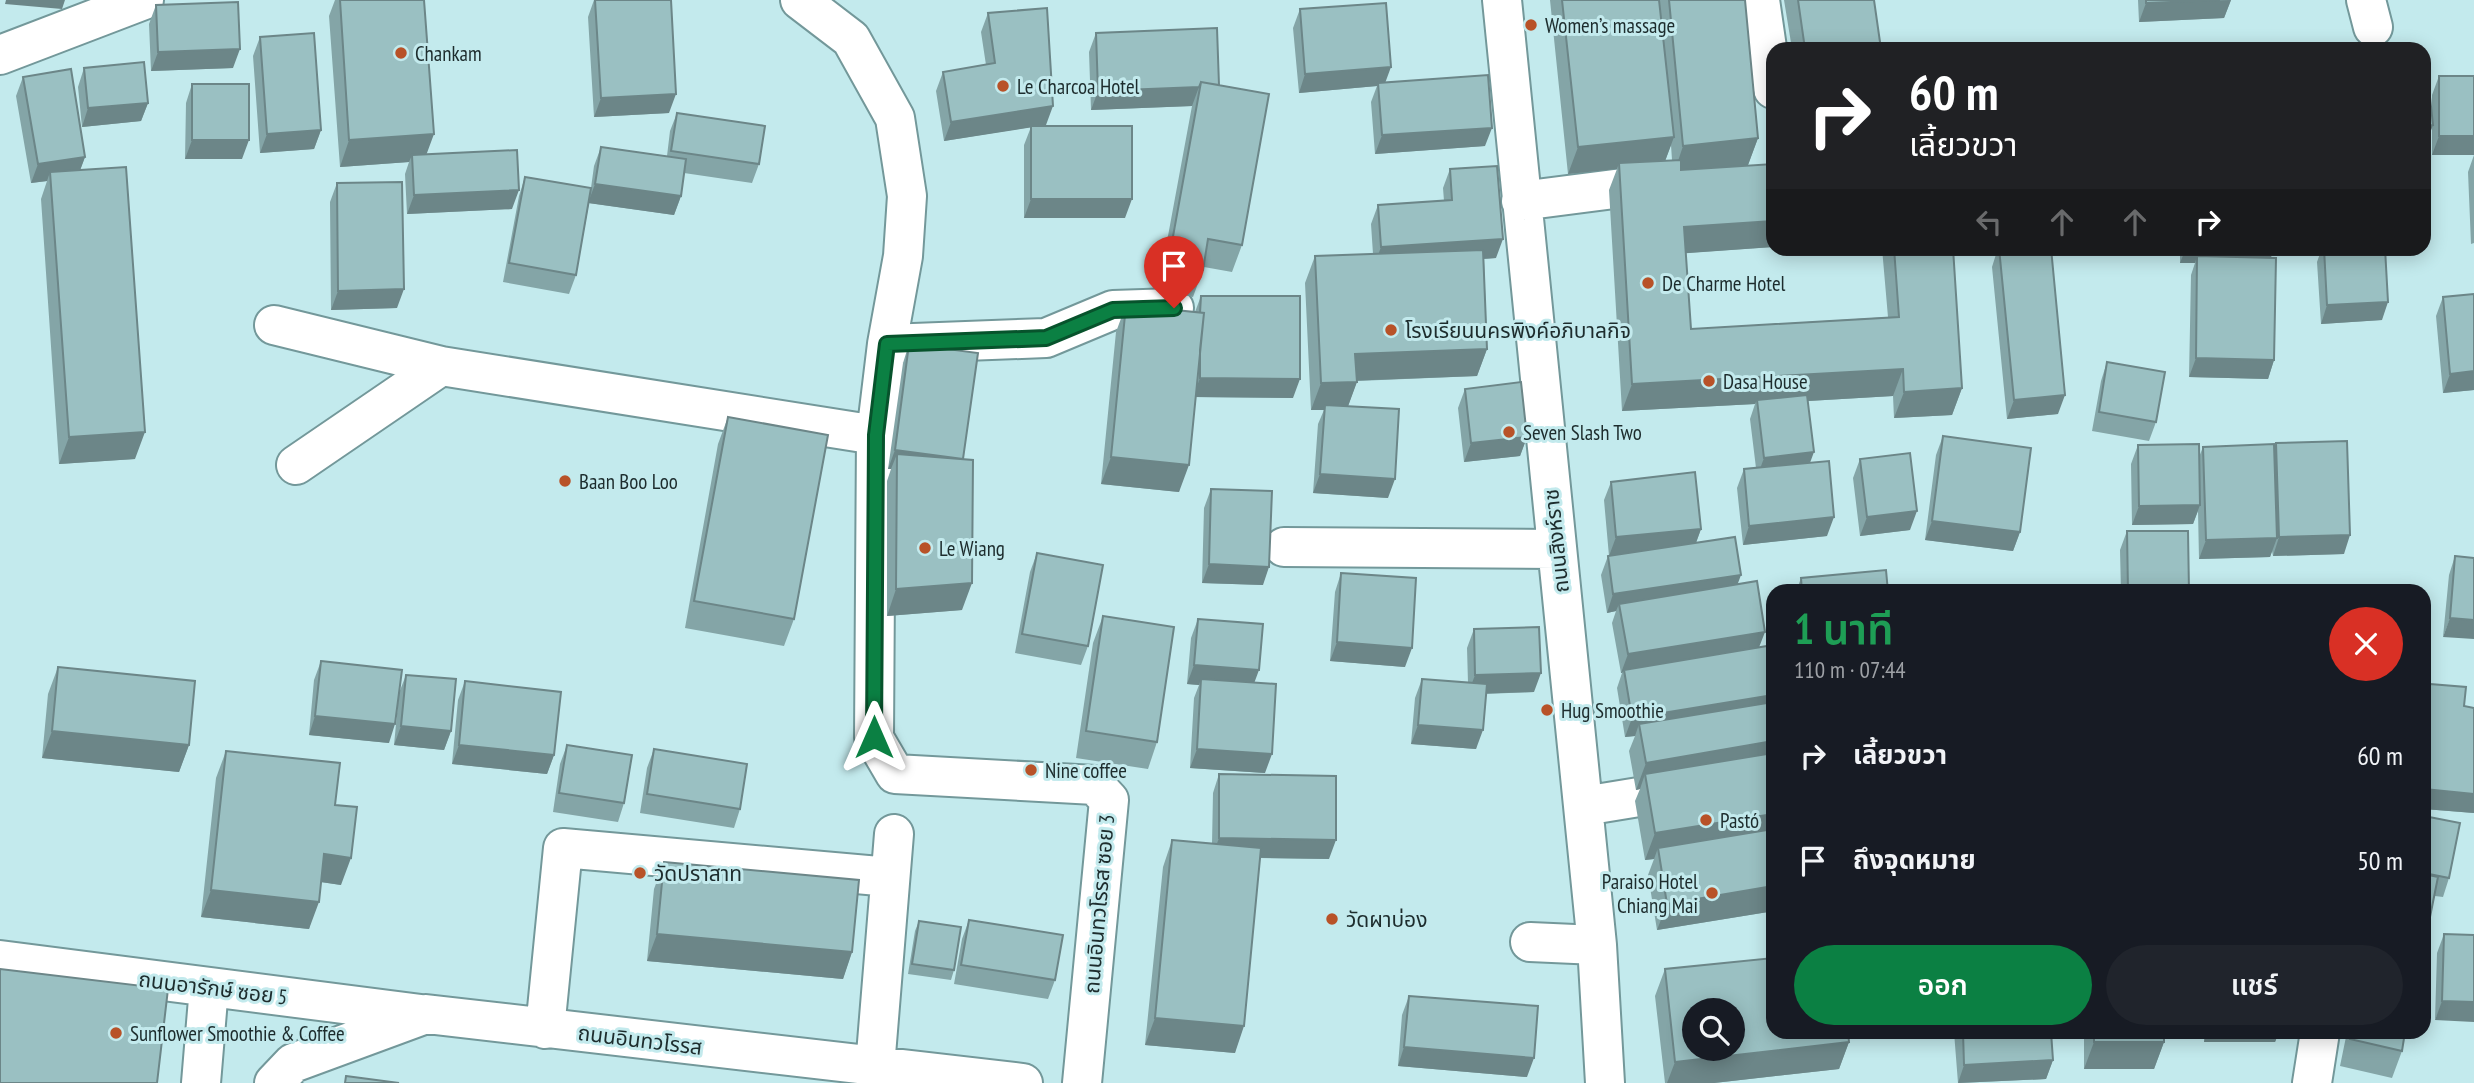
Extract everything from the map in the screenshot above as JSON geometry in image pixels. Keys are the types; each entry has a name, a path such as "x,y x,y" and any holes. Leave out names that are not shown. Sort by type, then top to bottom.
{"street":[{"path":"0,55 144,0"},
{"name":"ถนนอินทวโรรส ซอย 3","path":"800,0 851,40 895,118 906,196 903,256 887,344 876,435 874,737 895,774 1095,785 1109,800 1082,1083"},
{"name":"ถนนสิงห์ราช","path":"1502,0 1584,806 1597,945 1605,1083"},
{"path":"1760,0 1766,42"},
{"path":"1521,201 1700,178"},
{"path":"887,344 1046,338 1113,310 1174,308"},
{"path":"274,325 441,366 876,435"},
{"path":"296,465 441,366"},
{"path":"1283,547 1557,549"},
{"path":"1584,806 1766,776"},
{"path":"875,1067 894,834"},
{"path":"545,1029 564,848 890,877"},
{"path":"1530,942 1597,945"},
{"name":"ถนนอารักษ์ ซอย 5","path":"0,960 426,1014"},
{"path":"201,1083 209,987"},
{"name":"ถนนอินทวโรรส","path":"274,1083 293,1063 426,1014 1023,1083"},
{"path":"2312,1083 2319,1039"}],"building":[{"path":"340,0 424,0 434,134 349,140"},
{"path":"595,0 671,0 676,94 601,98"},
{"path":"1562,0 1659,0 1674,137 1578,147"},
{"path":"1669,0 1745,0 1758,138 1683,146"},
{"path":"1798,0 1874,0 1880,42 1804,42"},
{"path":"2146,0 2220,0 2146,3"},
{"path":"238,2 240,49 158,52 156,5"},
{"path":"1386,3 1391,67 1305,74 1300,9"},
{"name":"Le Charcoa Hotel","path":"1047,8 1053,106 951,122 943,72 995,63 988,13"},
{"path":"1217,28 1219,85 1201,82 1199,87 1098,91 1096,33"},
{"path":"314,33 321,130 267,134 260,37"},
{"path":"144,62 148,103 88,108 84,68"},
{"path":"71,69 85,157 38,164 23,77"},
{"path":"1488,75 1492,128 1382,135 1378,83"},
{"path":"2439,76 2474,76 2474,136 2439,136"},
{"path":"1201,82 1269,94 1242,245 1208,239 1203,270 1168,264"},
{"path":"192,84 249,84 249,140 192,140"},
{"path":"677,113 765,126 759,164 671,151"},
{"path":"1031,126 1132,126 1132,199 1031,199"},
{"path":"601,147 686,159 681,196 595,184"},
{"path":"517,150 519,190 414,195 412,155"},
{"path":"1681,160 1681,170 1766,164 1766,221 1684,227 1691,329 1899,317 1895,256 1954,256 1962,388 1904,392 1903,369 1632,384 1619,163"},
{"path":"1497,166 1503,239 1381,247 1378,205 1452,200 1450,169"},
{"path":"126,167 145,432 69,437 50,172"},
{"path":"525,177 591,188 576,275 509,263"},
{"path":"402,182 404,289 338,291 337,183"},
{"name":"โรงเรียนนครพิงค์อภิบาลกิจ","path":"1483,250 1487,349 1355,354 1357,382 1321,383 1315,256"},
{"path":"2000,256 2052,256 2065,395 2014,400"},
{"path":"2197,256 2276,258 2274,360 2196,358"},
{"path":"2324,256 2385,256 2388,302 2327,305"},
{"path":"2474,294 2474,371 2450,374 2443,297"},
{"path":"1201,296 1300,296 1300,379 1200,378 1204,313 1200,313"},
{"path":"1126,305 1204,313 1189,465 1111,457"},
{"path":"909,344 978,353 963,459 895,450"},
{"path":"2107,362 2165,372 2156,422 2099,412"},
{"path":"1521,382 1527,437 1471,443 1465,389"},
{"path":"1807,395 1814,452 1764,458 1757,400"},
{"path":"1325,405 1399,409 1395,479 1320,474"},
{"path":"728,417 828,435 794,619 694,601"},
{"path":"1943,436 2031,448 2020,532 1932,521"},
{"path":"2347,441 2350,535 2279,537 2276,443"},
{"path":"2199,444 2200,505 2139,506 2138,445"},
{"path":"2274,444 2277,538 2206,540 2203,447"},
{"path":"1910,453 1917,511 1867,517 1860,459"},
{"name":"Le Wiang","path":"897,454 973,460 972,583 896,589"},
{"path":"1829,461 1834,517 1749,526 1744,469"},
{"path":"1695,472 1701,529 1616,537 1611,482"},
{"path":"1211,489 1272,491 1269,567 1209,564"},
{"path":"2127,531 2188,531 2189,584 2128,584"},
{"path":"1735,537 1741,575 1613,594 1608,556"},
{"path":"1037,553 1103,565 1088,646 1022,634"},
{"path":"2455,556 2474,558 2474,620 2450,618"},
{"path":"1886,570 1887,584 1801,584 1801,578"},
{"path":"1341,573 1416,578 1412,648 1337,642"},
{"path":"1757,581 1765,632 1628,654 1619,604"},
{"path":"1103,616 1174,627 1157,742 1086,731"},
{"path":"1198,619 1263,624 1259,670 1194,665"},
{"path":"1539,627 1541,673 1475,675 1474,629"},
{"path":"1766,646 1766,696 1632,718 1624,670"},
{"path":"321,661 402,670 395,724 315,716"},
{"path":"58,667 195,681 189,745 52,731"},
{"path":"406,675 456,679 451,731 401,726"},
{"path":"1201,679 1276,684 1272,754 1197,749"},
{"path":"1422,679 1487,684 1483,730 1418,725"},
{"path":"465,681 561,692 554,755 459,745"},
{"path":"2431,684 2466,687 2464,706 2474,708 2474,794 2431,790"},
{"path":"1766,703 1766,742 1646,763 1639,724"},
{"path":"567,745 632,755 624,803 559,793"},
{"path":"654,749 747,764 740,809 647,794"},
{"path":"226,751 340,763 335,805 357,807 351,858 324,854 319,902 211,890"},
{"path":"1766,754 1766,815 1655,833 1645,774"},
{"path":"1219,774 1336,776 1336,840 1219,838"},
{"path":"2431,817 2460,823 2449,878 2431,874"},
{"path":"1766,830 1766,887 1667,904 1658,848"},
{"path":"1172,840 1261,848 1244,1026 1155,1018"},
{"path":"664,862 859,880 852,952 657,934"},
{"path":"2431,876 2438,877 2431,912"},
{"path":"969,920 1063,935 1055,980 961,965"},
{"path":"919,921 961,927 954,970 912,964"},
{"path":"2444,934 2474,935 2474,1002 2442,1001"},
{"path":"1766,959 1766,1039 1849,1039 1849,1042 1745,1054 1745,998 1682,998 1684,1061 1675,1062 1665,969"},
{"path":"0,969 168,989 157,1083 0,1083"},
{"path":"1409,996 1538,1006 1534,1058 1404,1047"},
{"path":"1963,1039 2052,1039 2053,1060 1964,1065"},
{"path":"2094,1039 2164,1039 2164,1042 2094,1042"},
{"path":"2350,1039 2404,1039 2402,1051"},
{"path":"346,1076 399,1083 345,1083"}],"place":[{"name":"Women’s massage","path":"1531,25"},
{"name":"Chankam","path":"401,53"},
{"name":"Le Charcoa Hotel","path":"1003,86"},
{"name":"De Charme Hotel","path":"1648,283"},
{"name":"โรงเรียนนครพิงค์อภิบาลกิจ","path":"1391,330"},
{"name":"Dasa House","path":"1709,381"},
{"name":"Seven Slash Two","path":"1509,432"},
{"name":"Baan Boo Loo","path":"565,481"},
{"name":"Le Wiang","path":"925,548"},
{"name":"Hug Smoothie","path":"1547,710"},
{"name":"Nine coffee","path":"1031,770"},
{"name":"Pastó","path":"1706,820"},
{"name":"วัดปราสาท","path":"640,873"},
{"name":"Paraiso Hotel Chiang Mai","path":"1712,893"},
{"name":"วัดผาบ่อง","path":"1332,919"},
{"name":"Sunflower Smoothie & Coffee","path":"116,1033"}],"route":[{"path":"874,737 876,435 887,344 1046,338 1113,310 1174,308"}]}
